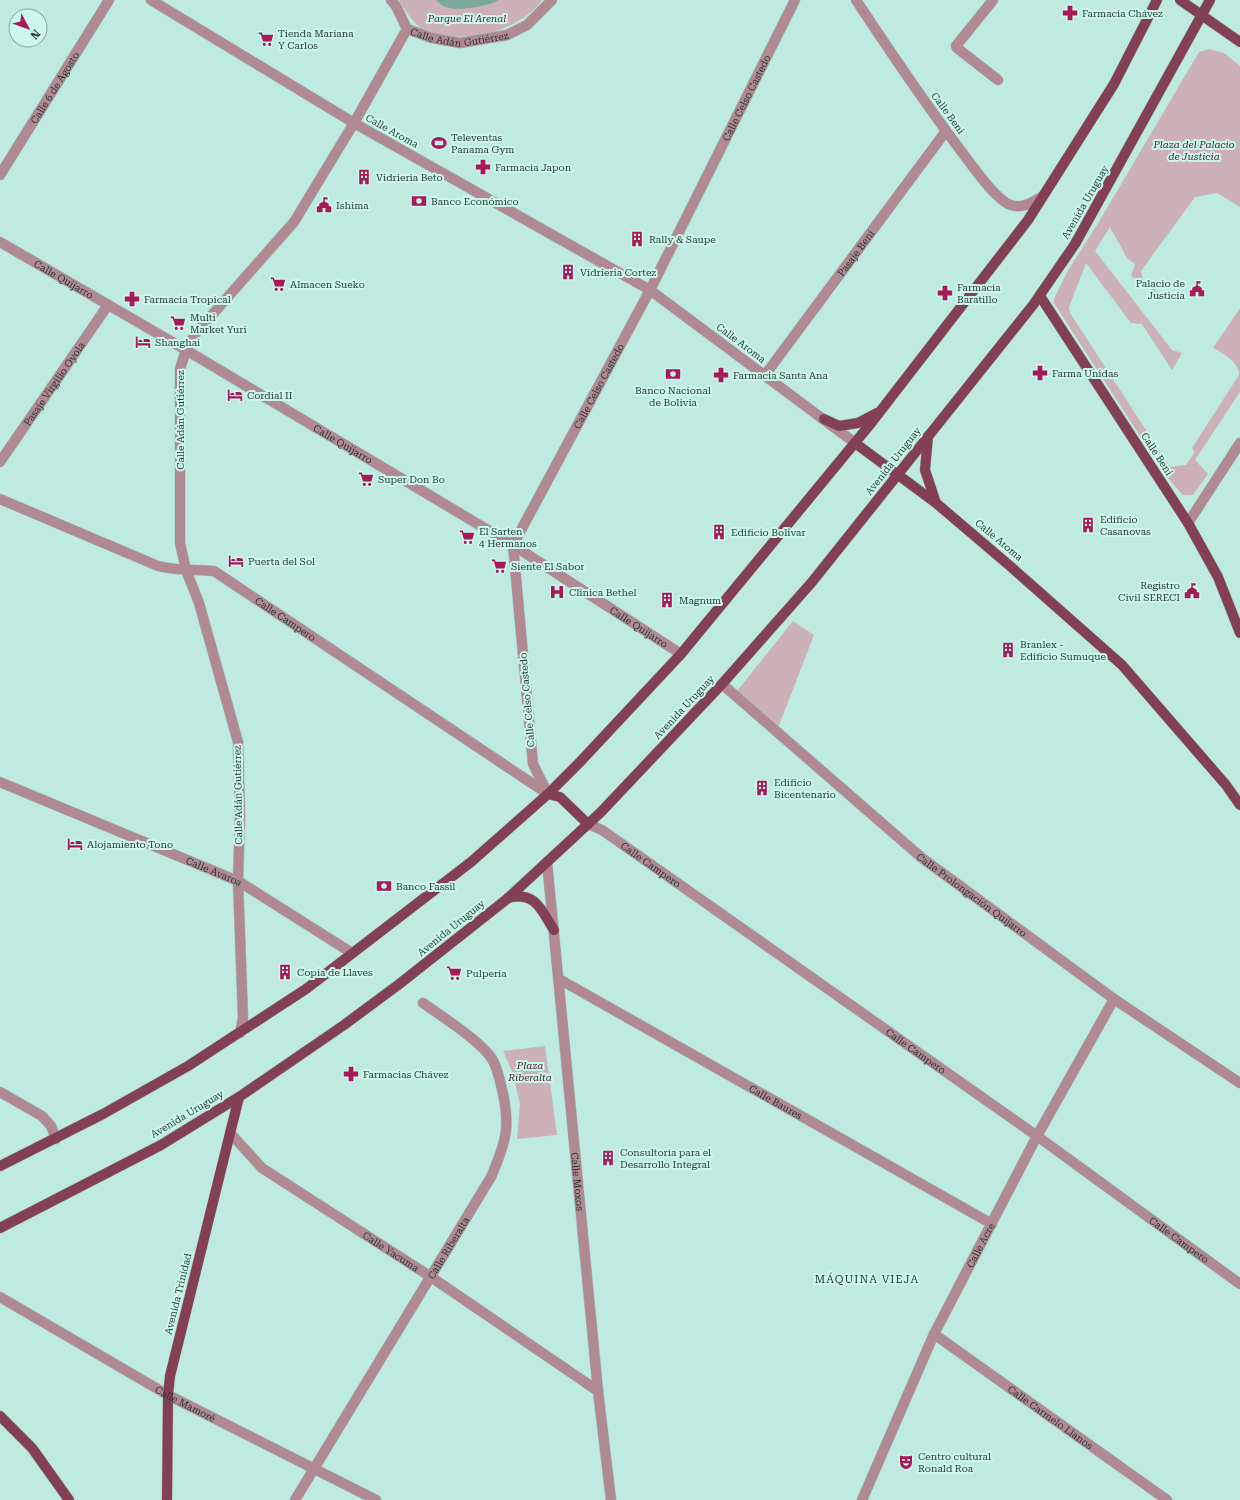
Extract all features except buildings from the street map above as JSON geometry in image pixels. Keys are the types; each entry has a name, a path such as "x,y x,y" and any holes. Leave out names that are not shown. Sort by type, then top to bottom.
{"main road":[{"path":"0,1166 56,1139 188,1066 306,989 471,862 548,794 580,762 681,654 880,411 1028,220 1114,84 1157,0"},
{"path":"1180,0 1240,42"},
{"name":"Avenida Uruguay","path":"0,1228 161,1145 239,1096 344,1025 398,985 507,899 622,791 722,684 812,582 1040,296 1075,244 1210,0"},
{"name":"Calle Beni","path":"1040,296 1188,523 1218,577 1240,633"},
{"path":"824,420 839,426 858,423 880,411"},
{"path":"928,436 925,470 936,503"},
{"name":"Calle Aroma","path":"855,442 936,503 1122,664 1239,802"},
{"path":"548,794 560,797 588,824"},
{"path":"507,899 518,896 532,899 541,909 554,930"},
{"name":"Avenida Trinidad","path":"167,1500 168,1395 170,1376 239,1096"},
{"path":"0,1416 32,1448 69,1500"}],"street":[{"name":"Calle 6 de Agosto","path":"0,175 110,0"},
{"name":"Calle Aroma","path":"151,0 354,123 650,290 855,442"},
{"path":"391,0 406,29"},
{"name":"Calle Adán Gutiérrez","path":"240,1033 243,1018 238,881 240,815 238,742 199,603 186,570 180,543 180,368 186,350 195,334 294,222 354,123 406,29 432,38 460,43 507,35 527,25 552,0"},
{"name":"Calle Celso Castedo","path":"548,794 533,764 513,545 650,290 795,0"},
{"name":"Calle Beni","path":"856,0 946,131 984,182 1006,203 1011,205 1026,206 1042,197"},
{"path":"993,0 956,46 998,80"},
{"name":"Pasaje Beni","path":"765,375 946,131"},
{"name":"Calle Quijarro","path":"0,242 186,350 513,545 681,654"},
{"name":"Pasaje Virgilio Oyola","path":"0,462 108,304"},
{"path":"1188,523 1240,443"},
{"name":"Calle Campero","path":"0,498 158,566 171,570 214,571 548,794"},
{"name":"Calle Prolongación Quijarro","path":"722,684 922,858 1114,999 1240,1083"},
{"name":"Calle Avaroa","path":"0,782 238,881 352,953"},
{"name":"Calle Campero","path":"588,824 602,830 1037,1136 1240,1284"},
{"name":"Calle Moxos","path":"547,862 598,1391 611,1500"},
{"name":"Calle Baures","path":"559,980 992,1224"},
{"name":"Calle Acre","path":"862,1500 934,1334 1037,1136 1114,999"},
{"name":"Calle Riberalta","path":"295,1500 490,1177 501,1153 505,1139 507,1114 500,1082 492,1059 480,1045 423,1003"},
{"path":"0,1092 42,1116 51,1126 56,1139"},
{"name":"Calle Yacuma","path":"230,1133 262,1168 431,1277 598,1391"},
{"name":"Calle Mamoré","path":"0,1297 168,1395 313,1470 376,1500"},
{"name":"Calle Carmelo Llanos","path":"934,1334 1167,1500"}],"green space":[{"name":"Parque El Arenal","path":"399,0 542,0 533,10 508,26 494,32 465,37 436,34 421,29"},
{"name":"Plaza del Palacio de Justicia","path":"1209,49 1224,53 1240,66 1240,207 1217,193 1195,197 1141,271 1143,281 1154,288 1160,295 1156,301 1158,294 1131,276 1135,264 1127,258 1110,227 1095,251 1172,350 1182,353 1172,370 1142,324 1131,323 1086,263 1069,307 1070,313 1170,467 1186,465 1195,452 1192,448 1239,375 1237,366 1226,356 1213,348 1240,308 1240,392 1195,460 1208,474 1193,495 1183,495 1166,476 1054,303 1054,299 1066,274 1100,220 1199,52"},
{"path":"793,621 814,635 778,728 737,691"},
{"name":"Plaza Riberalta","path":"545,1046 557,1135 517,1139 520,1104 512,1071 503,1051"}],"shaded area":[{"path":"436,0 499,0 480,6 457,9 445,7"}],"place":[{"name":"Farmacia Chávez","path":"1070,13"},
{"name":"Tienda Mariana Y Carlos","path":"266,39"},
{"name":"Televentas Panama Gym","path":"439,143"},
{"name":"Farmacia Japon","path":"483,167"},
{"name":"Vidrieria Beto","path":"364,177"},
{"name":"Banco Económico","path":"419,201"},
{"name":"Ishima","path":"324,205"},
{"name":"Rally & Saupe","path":"637,239"},
{"name":"Vidrieria Cortez","path":"568,272"},
{"name":"Almacen Sueko","path":"278,284"},
{"name":"Palacio de Justicia","path":"1197,289"},
{"name":"Farmacia Baratillo","path":"945,293"},
{"name":"Farmacia Tropical","path":"132,299"},
{"name":"Multi Market Yuri","path":"178,323"},
{"name":"Shanghai","path":"143,342"},
{"name":"Farma Unidas","path":"1040,373"},
{"name":"Banco Nacional de Bolivia","path":"673,374"},
{"name":"Farmacia Santa Ana","path":"721,375"},
{"name":"Cordial II","path":"235,395"},
{"name":"Super Don Bo","path":"366,479"},
{"name":"Edificio Casanovas","path":"1088,525"},
{"name":"Edificio Bolivar","path":"719,532"},
{"name":"El Sarten 4 Hermanos","path":"467,537"},
{"name":"Puerta del Sol","path":"236,561"},
{"name":"Siente El Sabor","path":"499,566"},
{"name":"Registro Civil SERECI","path":"1192,591"},
{"name":"Clinica Bethel","path":"557,592"},
{"name":"Magnum","path":"667,600"},
{"name":"Branlex - Edificio Sumuque","path":"1008,650"},
{"name":"Edificio Bicentenario","path":"762,788"},
{"name":"Alojamiento Tono","path":"75,844"},
{"name":"Banco Fassil","path":"384,886"},
{"name":"Copia de Llaves","path":"285,972"},
{"name":"Pulpería","path":"454,973"},
{"name":"Farmacias Chávez","path":"351,1074"},
{"name":"Consultoría para el Desarrollo Integral","path":"608,1158"},
{"name":"Centro cultural Ronald Roa","path":"906,1462"}],"district":[{"name":"MÁQUINA VIEJA","path":"867,1279"}]}
